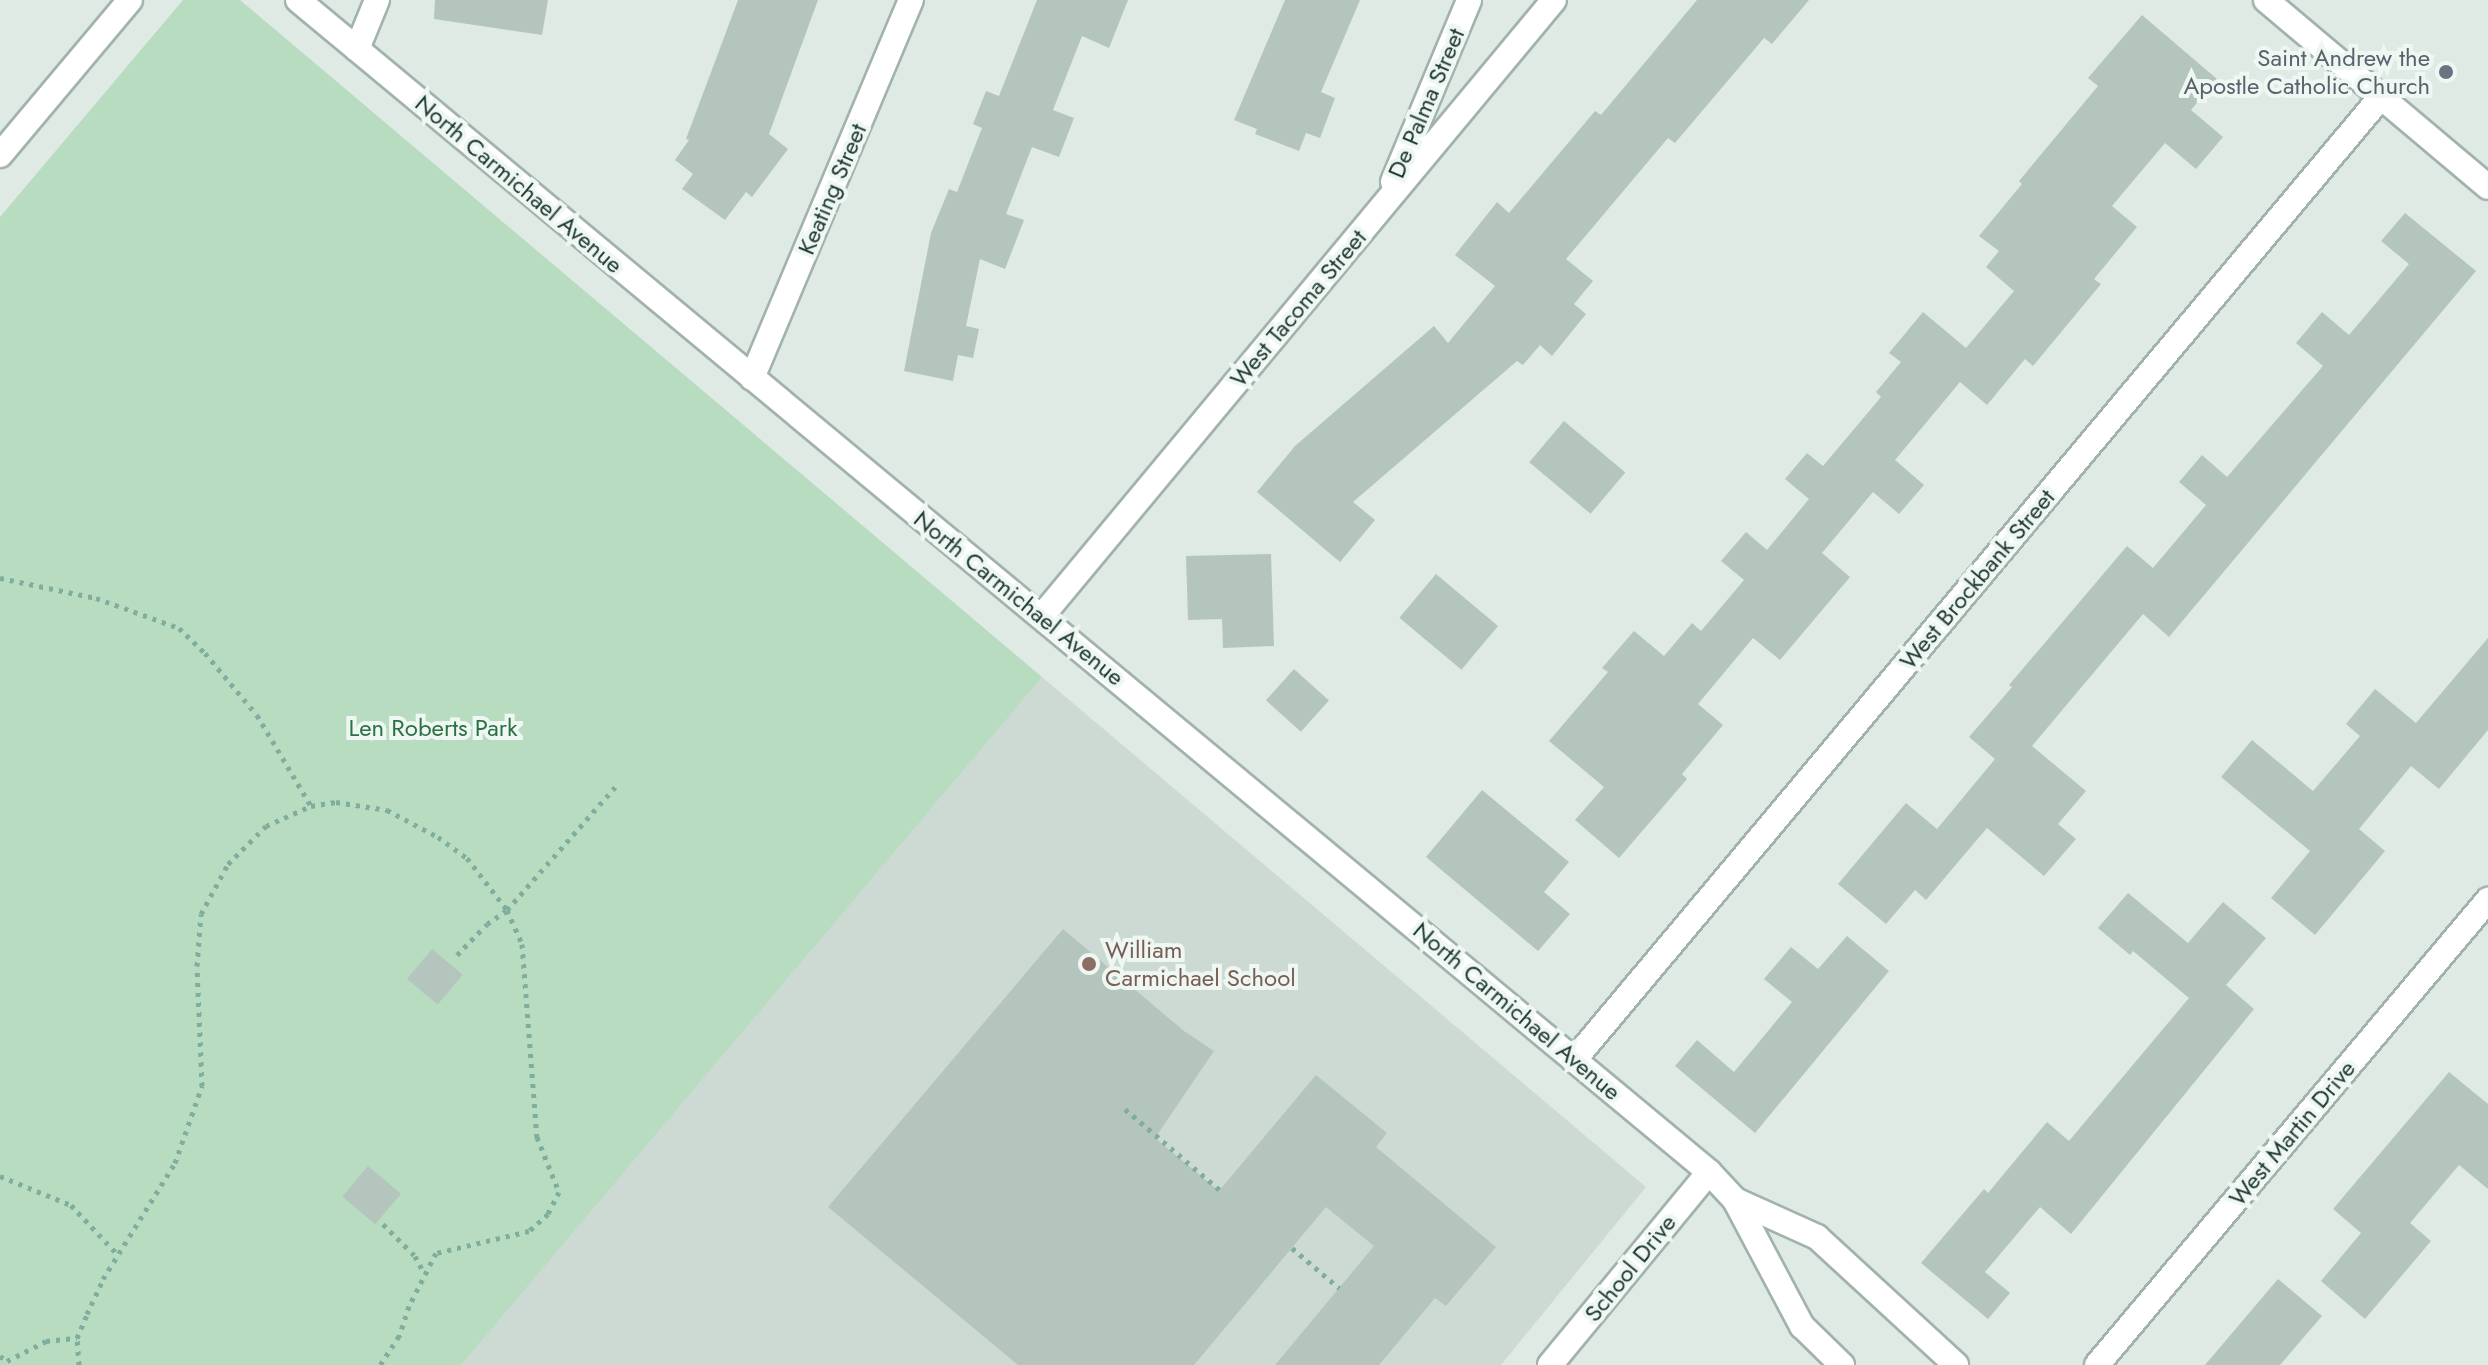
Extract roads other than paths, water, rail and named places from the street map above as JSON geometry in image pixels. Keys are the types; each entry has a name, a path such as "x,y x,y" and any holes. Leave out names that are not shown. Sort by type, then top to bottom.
{"street":[{"path":"0,155 130,0"},
{"name":"North Carmichael Avenue","path":"298,0 1709,1172 1735,1200 1802,1326 1842,1365"},
{"path":"357,49 377,0"},
{"name":"Keating Street","path":"752,378 911,0"},
{"name":"De Palma Street","path":"1383,206 1469,0"},
{"name":"West Tacoma Street","path":"1042,616 1554,0"},
{"path":"2266,0 2488,187"},
{"name":"West Brockbank Street","path":"1574,1060 2380,98"},
{"name":"West Martin Drive","path":"2097,1365 2488,900"},
{"name":"School Drive","path":"1550,1365 1709,1172"},
{"name":"North Carmichael Avenue","path":"1735,1200 1817,1237 1956,1365"}],"place":[{"name":"Saint Andrew the Apostle Catholic Church","path":"2446,72"},
{"name":"William Carmichael School","path":"1089,964"}],"park label":[{"name":"Len Roberts Park","path":"433,728"}]}
